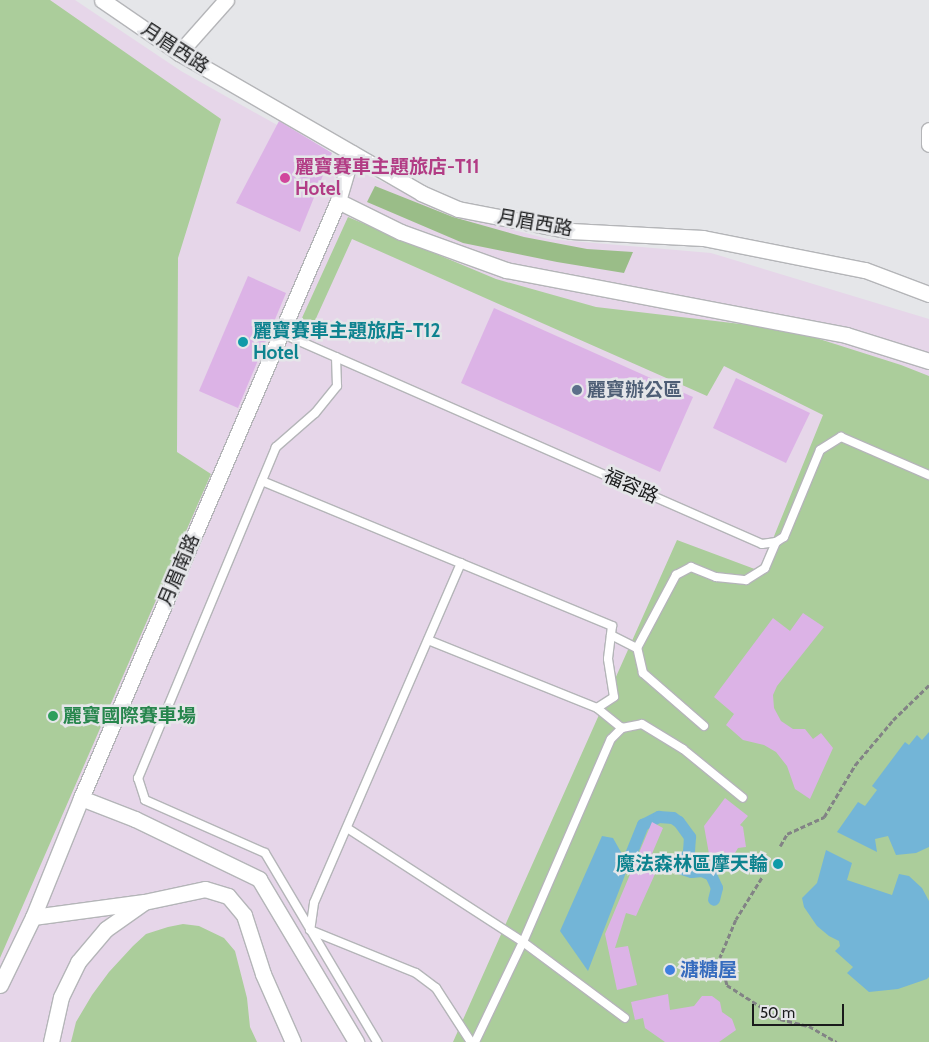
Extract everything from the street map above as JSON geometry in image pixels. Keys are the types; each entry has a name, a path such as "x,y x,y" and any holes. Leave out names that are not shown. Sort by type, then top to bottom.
{"street":[{"name":"月眉西路","path":"102,0 179,54 421,193 458,209 571,231 703,238 865,270 929,294"},
{"path":"179,54 226,0"},
{"path":"929,130 929,144"},
{"name":"月眉南路","path":"0,985 33,917 81,798 338,202 352,153"},
{"path":"338,202 401,232 506,270 846,336 929,361"},
{"path":"81,798 135,819 259,879 356,1042"},
{"path":"33,917 144,902 205,889 228,896 244,915 263,974 293,1042"},
{"path":"51,1042 61,997 78,962 106,929 144,902"}],"lane":[{"name":"福容路","path":"281,333 762,544 776,542"},
{"path":"336,357 337,386 314,413 276,447 138,778 145,800 265,853 377,1042"},
{"path":"704,726 643,673 637,648 676,575 691,567 716,577 746,580 765,568 776,542 784,536 820,450 841,437 929,475"},
{"path":"262,481 612,626 608,659 614,697 597,708"},
{"path":"310,930 314,903 460,563"},
{"path":"611,635 637,648"},
{"path":"428,640 597,708 622,728"},
{"path":"475,1042 523,942 611,739 622,728 642,724 683,749 743,798"},
{"path":"347,828 523,942 626,1018"},
{"path":"310,930 416,973 436,988 471,1042"}],"path":[{"path":"780,846 787,834 824,817 855,765 893,720 929,684"},
{"path":"762,878 736,920 720,958 728,985 780,1019 809,1026 837,1042"}],"shaded area":[{"path":"0,0 75,0 181,71 359,171 445,211 548,239 711,253 929,319 929,1042 0,1042"}],"green space":[{"name":"麗寶國際賽車場","path":"0,0 50,0 221,119 178,258 177,452 211,474 0,958"},
{"path":"375,186 453,217 524,237 587,249 633,252 624,273 463,243 367,202"},
{"path":"348,217 496,279 596,307 791,330 901,365 929,376 929,1042 453,1042 677,540 760,571 823,415 724,366 707,396 352,239 308,336 296,331"},
{"path":"183,924 199,926 224,938 235,951 247,998 250,1027 257,1042 71,1042 76,1022 92,995 109,972 133,946 146,934"}],"water":[{"path":"929,732 929,847 916,853 896,855 888,836 875,839 877,852 837,832 858,802 865,806 877,790 872,786 905,742 909,745 917,735 922,740"},
{"path":"602,836 613,838 622,854 632,857 588,971 560,931"},
{"path":"826,850 852,863 847,880 892,895 899,874 909,876 922,888 929,901 929,977 927,979 898,989 869,992 847,973 853,967 835,951 840,946 839,941 829,936 817,926 804,907 802,898 817,883"}],"building":[{"name":"麗寶賽車主題旅店-T11 Hotel","path":"279,121 332,153 300,232 236,203"},
{"name":"麗寶賽車主題旅店-T12 Hotel","path":"248,276 286,293 238,408 199,391"},
{"name":"麗寶辦公區","path":"494,308 693,397 660,472 461,383"},
{"path":"736,378 810,413 786,463 713,428"},
{"path":"803,613 824,627 777,686 773,695 774,708 781,721 793,729 805,729 813,739 821,733 833,748 810,799 795,789 787,766 776,752 764,745 743,740 726,725 734,714 714,697 773,618 790,631"},
{"path":"725,798 748,816 740,825 743,827 746,847 738,848 735,853 709,854 704,826"},
{"path":"652,822 663,828 645,870 655,874 636,916 626,913 615,948 628,946 637,985 617,990 605,934"},
{"path":"668,994 670,1010 694,1006 702,996 712,996 720,1002 722,1012 732,1019 736,1030 719,1042 665,1042 645,1028 643,1018 635,1020 631,1002"}],"waterway":[{"path":"630,857 643,825 659,817 673,818 679,822 690,837 689,853 680,864 682,869 692,872 702,871 711,875 717,888 714,900"}],"place":[{"name":"麗寶賽車主題旅店-T11 Hotel","path":"285,178"},
{"name":"麗寶賽車主題旅店-T12 Hotel","path":"243,342"},
{"name":"麗寶辦公區","path":"577,390"},
{"name":"麗寶國際賽車場","path":"53,716"},
{"name":"魔法森林區摩天輪","path":"778,864"},
{"name":"溏糖屋","path":"670,970"}]}
